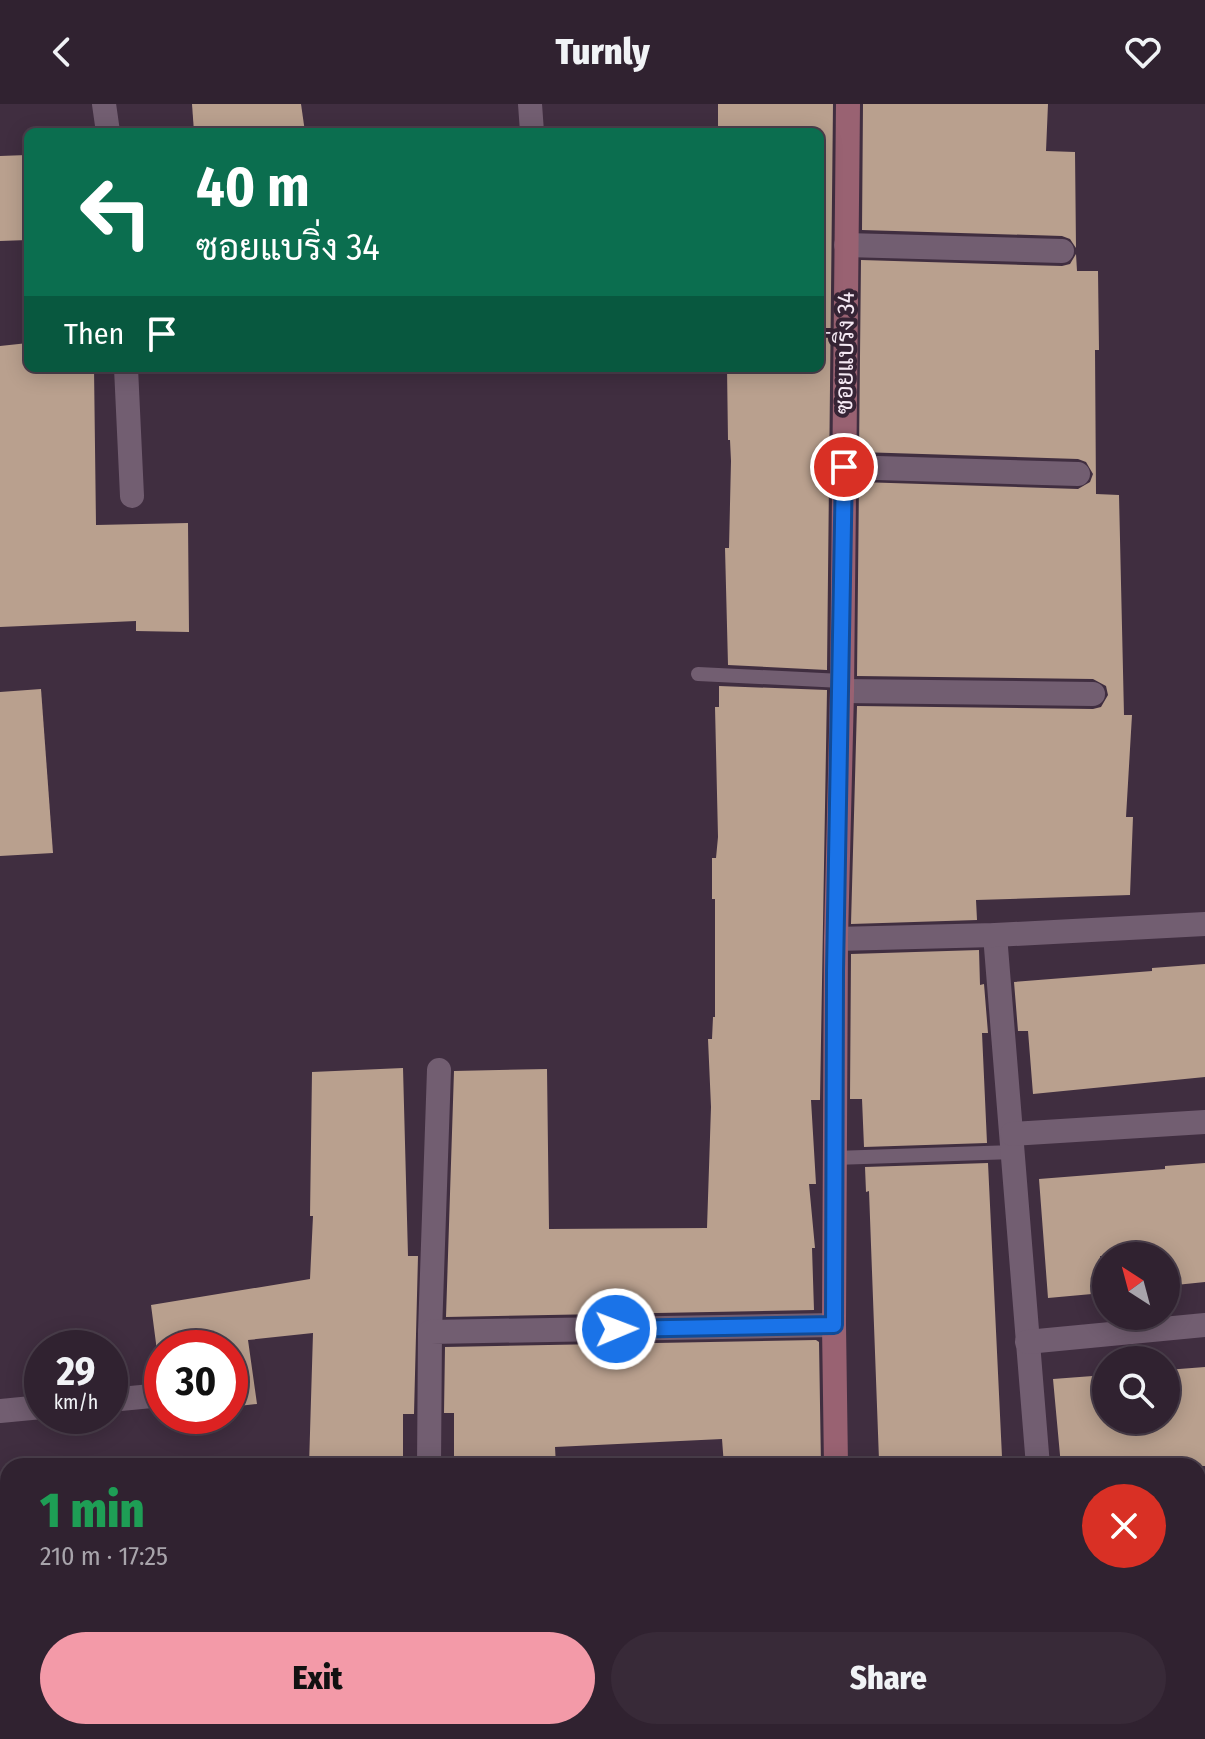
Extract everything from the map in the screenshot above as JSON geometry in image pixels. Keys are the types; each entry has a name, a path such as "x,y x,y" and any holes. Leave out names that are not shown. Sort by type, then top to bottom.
{"street":[{"path":"104,104 107,128"},
{"path":"530,104 532,128"},
{"name":"ซอยแบริ่ง 34","path":"836,1458 834,1158 848,104"},
{"path":"846,245 1062,251"},
{"path":"126,372 132,496"},
{"path":"844,467 1078,474"},
{"path":"842,686 1093,694"},
{"path":"836,939 995,935 1205,924"},
{"path":"995,935 1037,1458"},
{"path":"429,1458 439,1070"},
{"path":"1013,1143 1205,1122"},
{"path":"430,1332 834,1325"},
{"path":"1027,1342 1205,1325"},
{"path":"0,1411 24,1409"}],"lane":[{"path":"698,674 842,686"},
{"path":"834,1158 1013,1143"}],"building":[{"path":"192,104 301,104 304,128 194,128"},
{"path":"718,104 833,104 827,670 728,665 725,548 729,548 731,461 727,372 824,372 824,128 718,128"},
{"path":"863,104 1048,104 1046,151 1075,152 1076,248 1070,239 1062,236 862,230"},
{"path":"24,155 24,240 0,241 0,156"},
{"path":"1076,254 1077,271 1098,271 1096,494 1119,495 1124,715 1132,715 1126,817 1133,817 1130,895 976,900 977,920 851,924 857,706 1093,709 1101,707 1108,695 1106,686 1093,679 857,676 859,482 1078,489 1090,482 1093,474 1086,462 1078,459 859,452 861,260 1062,266 1070,264"},
{"path":"24,343 24,372 94,372 96,525 188,523 189,632 136,631 136,621 0,627 0,346"},
{"path":"719,686 827,690 820,1100 811,1100 816,1184 809,1184 815,1248 812,1248 814,1310 446,1317 454,1071 547,1069 549,1229 707,1228 711,1107 708,1039 712,1039 715,1017 712,858 716,858 718,837 715,707 719,707"},
{"path":"41,689 53,853 0,856 0,692"},
{"path":"979,950 980,985 984,984 988,1033 982,1033 987,1143 864,1147 862,1099 850,1099 851,954"},
{"path":"1205,964 1205,1077 1033,1094 1028,1031 1018,1031 1014,982"},
{"path":"403,1068 408,1256 418,1256 414,1414 403,1414 403,1458 309,1458 313,1333 248,1340 248,1330 154,1330 151,1305 310,1279 313,1216 310,1216 312,1072"},
{"path":"988,1163 1002,1457 879,1458 869,1191 866,1192 865,1167"},
{"path":"1205,1163 1205,1282 1180,1285 1180,1242 1092,1242 1092,1294 1048,1298 1039,1179 1165,1169 1165,1166"},
{"path":"248,1340 257,1404 248,1405"},
{"path":"816,1340 819,1342 821,1458 723,1458 722,1439 555,1447 556,1458 454,1458 454,1413 444,1413 445,1347"},
{"path":"1205,1367 1205,1458 1060,1458 1053,1379 1092,1376 1092,1434 1180,1434 1180,1369"}],"route":[{"path":"616,1329 834,1325 835,971 844,467"}]}
